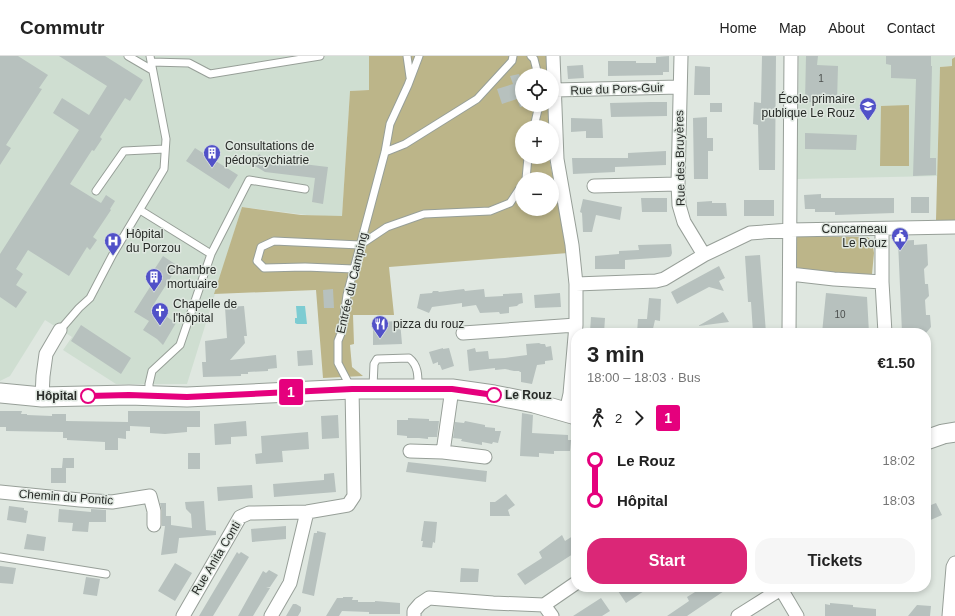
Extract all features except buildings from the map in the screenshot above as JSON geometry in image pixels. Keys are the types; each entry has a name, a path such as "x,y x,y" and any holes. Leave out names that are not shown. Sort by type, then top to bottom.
{"main road":[{"path":"0,393 42,397 149,395 187,397 352,389 452,389 534,403 571,414"},
{"path":"931,438 955,432"}],"street":[{"path":"553,56 554,68"},
{"name":"Rue des Bruyères","path":"681,56 679,87 678,184 681,214 687,229 704,255"},
{"path":"789,328 791,56"},
{"name":"Rue du Pors-Guir","path":"559,90 679,87"},
{"path":"556,112 557,159 572,245 576,284 576,328"},
{"path":"594,186 678,184"},
{"path":"576,284 656,281 704,255 750,233 790,230 955,227"},
{"path":"882,229 882,282 885,328"},
{"path":"790,274 882,282"},
{"path":"463,333 576,325"},
{"path":"42,397 46,354 60,330"},
{"path":"571,382 571,414"},
{"name":"Rue Anita Conti","path":"182,616 240,517 250,513 307,512 348,505 354,496 352,389"},
{"path":"443,452 452,389"},
{"path":"410,451 443,452 485,457"},
{"name":"Chemin du Pontic","path":"0,492 112,502 150,496 154,511 154,525"},
{"path":"271,616 290,584 307,512"},
{"path":"949,616 953,567 955,563"},
{"path":"414,616 414,611 420,604 429,598 493,603 544,604 571,586"},
{"path":"738,616 776,592"},
{"path":"784,592 797,616"},
{"path":"544,604 552,616"}],"lane":[{"path":"128,56 152,70"},
{"path":"60,330 90,298 113,254 164,169 166,138 151,59 189,63 210,74 320,56"},
{"path":"408,56 410,80"},
{"name":"Entrée du Camping","path":"352,389 338,363 338,341 342,331 347,295 385,152 390,124 410,80 418,56"},
{"path":"385,152 405,144 477,99 512,61 513,56"},
{"path":"531,56 534,59 536,68"},
{"path":"96,191 124,151 166,149"},
{"path":"149,395 149,384 152,371 180,345 211,254 249,180 306,189"},
{"path":"354,268 264,268 257,261 261,247 274,241 360,245 387,227 424,214 490,211 510,204 515,196"},
{"path":"140,210 211,254"},
{"path":"373,389 374,364 377,359 409,358 415,363 418,371 418,389"},
{"path":"0,557 106,574"}],"shaded area":[{"name":"Hôpital du Porzou","path":"0,56 370,56 369,90 350,91 342,217 307,215 242,207 187,384 116,384 63,350 72,337 45,320 10,376 0,381"},
{"path":"369,56 547,56 548,68 515,68 515,112 549,112 549,120 515,120 515,164 550,164 552,172 515,172 515,216 559,216 559,208 568,253 389,267 394,315 353,315 354,344 350,345 352,367 363,376 323,378 316,290 214,294 242,207 301,215 342,216 350,91 369,90"},
{"name":"École primaire publique Le Rouz","path":"799,56 955,56 952,59 952,66 940,67 937,176 797,179"},
{"path":"955,57 955,220 936,220 940,67 952,66 952,59"},
{"path":"909,105 909,166 880,166 881,106"},
{"path":"800,236 867,237 872,240 874,253 872,274 863,276 797,270 794,266 795,238"}],"water":[{"path":"296,306 305,306 307,324 295,323 295,318 297,318"}],"bus line":[{"name":"1","path":"88,396 149,395 187,397 352,389 452,389 494,395"}],"place":[{"name":"École primaire publique Le Rouz","path":"868,121"},
{"name":"Consultations de pédopsychiatrie","path":"212,168"},
{"name":"Concarneau Le Rouz","path":"900,251"},
{"name":"Hôpital du Porzou","path":"113,256"},
{"name":"Chambre mortuaire","path":"154,292"},
{"name":"Chapelle de l'hôpital","path":"160,326"},
{"name":"pizza du rouz","path":"380,339"},
{"name":"Le Rouz","path":"494,395"},
{"name":"Hôpital","path":"88,396"}]}
